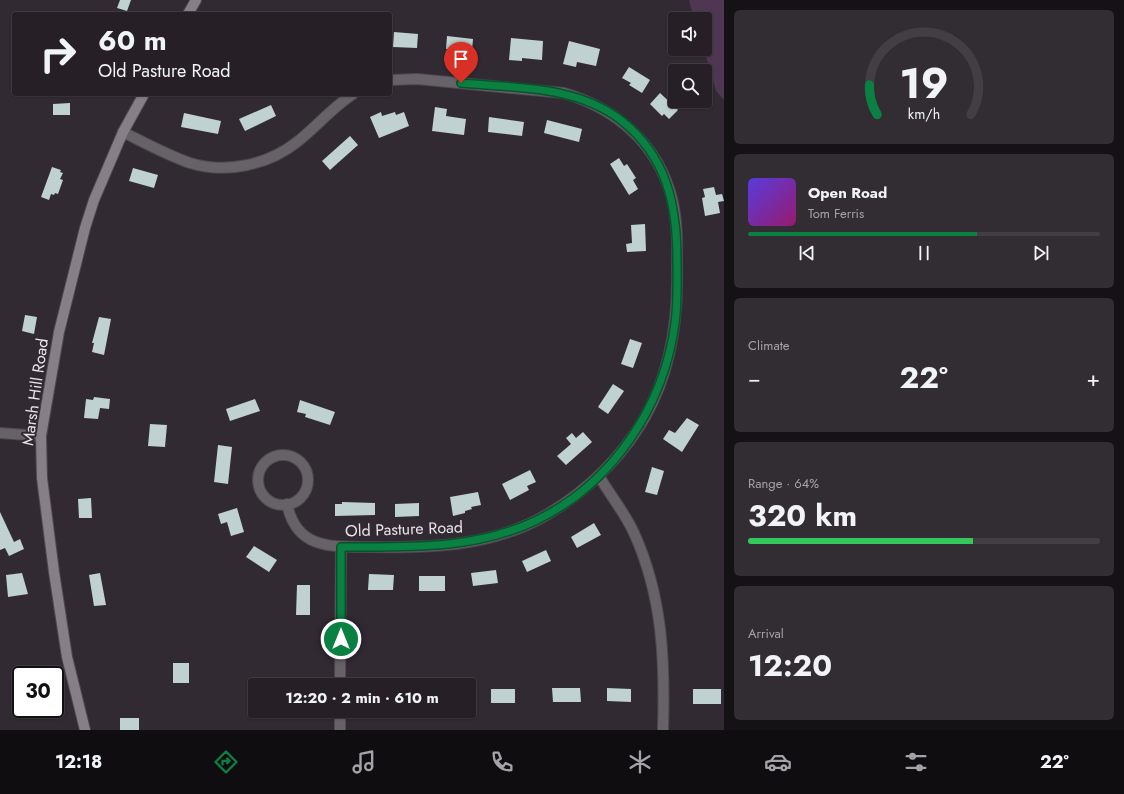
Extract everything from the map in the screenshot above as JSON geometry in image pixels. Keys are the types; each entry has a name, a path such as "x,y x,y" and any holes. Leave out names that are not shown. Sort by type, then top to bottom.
{"street":[{"path":"189,12 196,0"},
{"name":"Old Pasture Road","path":"287,504 292,522 297,530 304,536 320,543 341,547 438,546 488,538 521,527 548,514 587,487 623,450 645,416 662,380 672,341 676,322 678,287 677,237 672,199 661,170 644,143 621,120 608,111 579,98 549,91 417,79 392,80"},
{"name":"Marsh Hill Road","path":"85,730 67,657 42,478 41,436 59,332 76,258 94,200 123,132 143,96"},
{"path":"123,132 174,157 191,163 209,167 254,164 285,151 297,143 351,96"},
{"path":"0,433 41,436"},
{"path":"291,456 301,463 308,479 302,496 292,503 287,504 270,501 259,487 259,475 264,464 274,457 291,456"},
{"path":"599,476 634,532 648,567 658,610 663,656 663,730"},
{"path":"340,678 341,547"},
{"path":"340,718 340,730"}],"shaded area":[{"path":"689,0 724,0 724,100 716,91 712,77 712,64 708,64 706,56 712,56 712,12 692,12"}],"building":[{"path":"120,0 131,0 127,11 117,8"},
{"path":"394,32 418,34 417,48 393,47"},
{"path":"447,36 473,39 472,51 446,49"},
{"path":"511,38 543,41 542,60 522,58 522,61 509,60"},
{"path":"569,41 600,49 596,66 577,62 576,67 563,64"},
{"path":"629,67 650,80 642,93 629,85 631,83 622,78"},
{"path":"660,93 668,101 668,108 676,108 678,110 669,119 664,114 662,116 650,104"},
{"path":"70,103 70,115 53,115 53,104"},
{"path":"271,105 276,116 245,131 239,119"},
{"path":"435,107 447,109 446,116 466,119 464,135 432,131"},
{"path":"381,112 382,116 395,112 396,115 404,112 409,126 379,138 370,117"},
{"path":"184,113 221,121 218,134 181,127"},
{"path":"489,117 524,122 522,136 488,132"},
{"path":"547,120 582,129 579,142 544,133"},
{"path":"350,136 358,145 330,170 322,161"},
{"path":"619,158 624,166 627,164 636,178 633,180 638,189 629,195 610,164"},
{"path":"52,167 61,170 60,172 63,173 60,179 63,180 58,194 51,194 49,200 41,197"},
{"path":"133,168 158,175 154,188 129,181"},
{"path":"714,187 716,195 722,194 724,201 718,202 720,213 705,216 702,198 705,197 703,189"},
{"path":"645,224 646,251 627,252 626,244 632,243 631,225"},
{"path":"25,315 37,317 34,334 22,331"},
{"path":"99,317 111,319 104,355 92,352 94,343 92,343"},
{"path":"630,339 642,343 633,368 621,364"},
{"path":"613,384 624,391 608,414 598,407"},
{"path":"94,397 110,399 109,409 100,408 98,419 84,418 86,399 93,400"},
{"path":"255,399 260,411 230,421 226,409"},
{"path":"300,400 335,412 330,425 305,417 306,414 297,412"},
{"path":"687,418 699,425 682,452 663,439 669,430 675,433"},
{"path":"150,424 167,425 165,447 148,446"},
{"path":"583,432 592,442 566,465 557,456 571,444 566,438 572,433 576,438"},
{"path":"218,445 232,447 228,484 214,482"},
{"path":"652,467 664,471 657,495 645,492"},
{"path":"530,470 536,482 527,486 529,490 510,500 502,484"},
{"path":"478,492 481,505 471,507 472,509 465,511 465,513 453,516 450,497"},
{"path":"91,498 92,518 79,518 78,499"},
{"path":"342,502 375,503 375,515 335,516 335,504 342,504"},
{"path":"419,503 419,516 395,517 395,504"},
{"path":"237,508 244,532 231,536 227,522 221,524 218,514"},
{"path":"0,512 14,542 20,539 24,549 9,556 5,548 0,550"},
{"path":"594,523 601,535 577,548 571,537"},
{"path":"254,546 277,560 269,572 246,557"},
{"path":"546,550 551,561 527,572 522,561"},
{"path":"496,570 498,583 473,586 471,573"},
{"path":"22,573 28,594 8,597 6,575"},
{"path":"100,573 106,605 94,606 89,575"},
{"path":"369,574 394,575 393,590 368,590"},
{"path":"419,576 445,576 445,591 419,591"},
{"path":"297,585 310,585 310,615 296,615"},
{"path":"173,663 189,663 189,683 173,683"},
{"path":"552,688 580,688 581,702 553,702"},
{"path":"607,688 631,689 631,702 607,701"},
{"path":"491,689 515,689 515,703 491,703"},
{"path":"693,689 721,689 721,704 693,704"},
{"path":"120,718 139,718 139,730 120,730"}],"route":[{"path":"341,639 341,547 456,545 488,538 536,521 572,499 587,487 623,450 635,433 655,398 668,360 676,322 678,287 675,215 672,199 661,170 644,143 621,120 608,111 564,93 461,83"}]}
